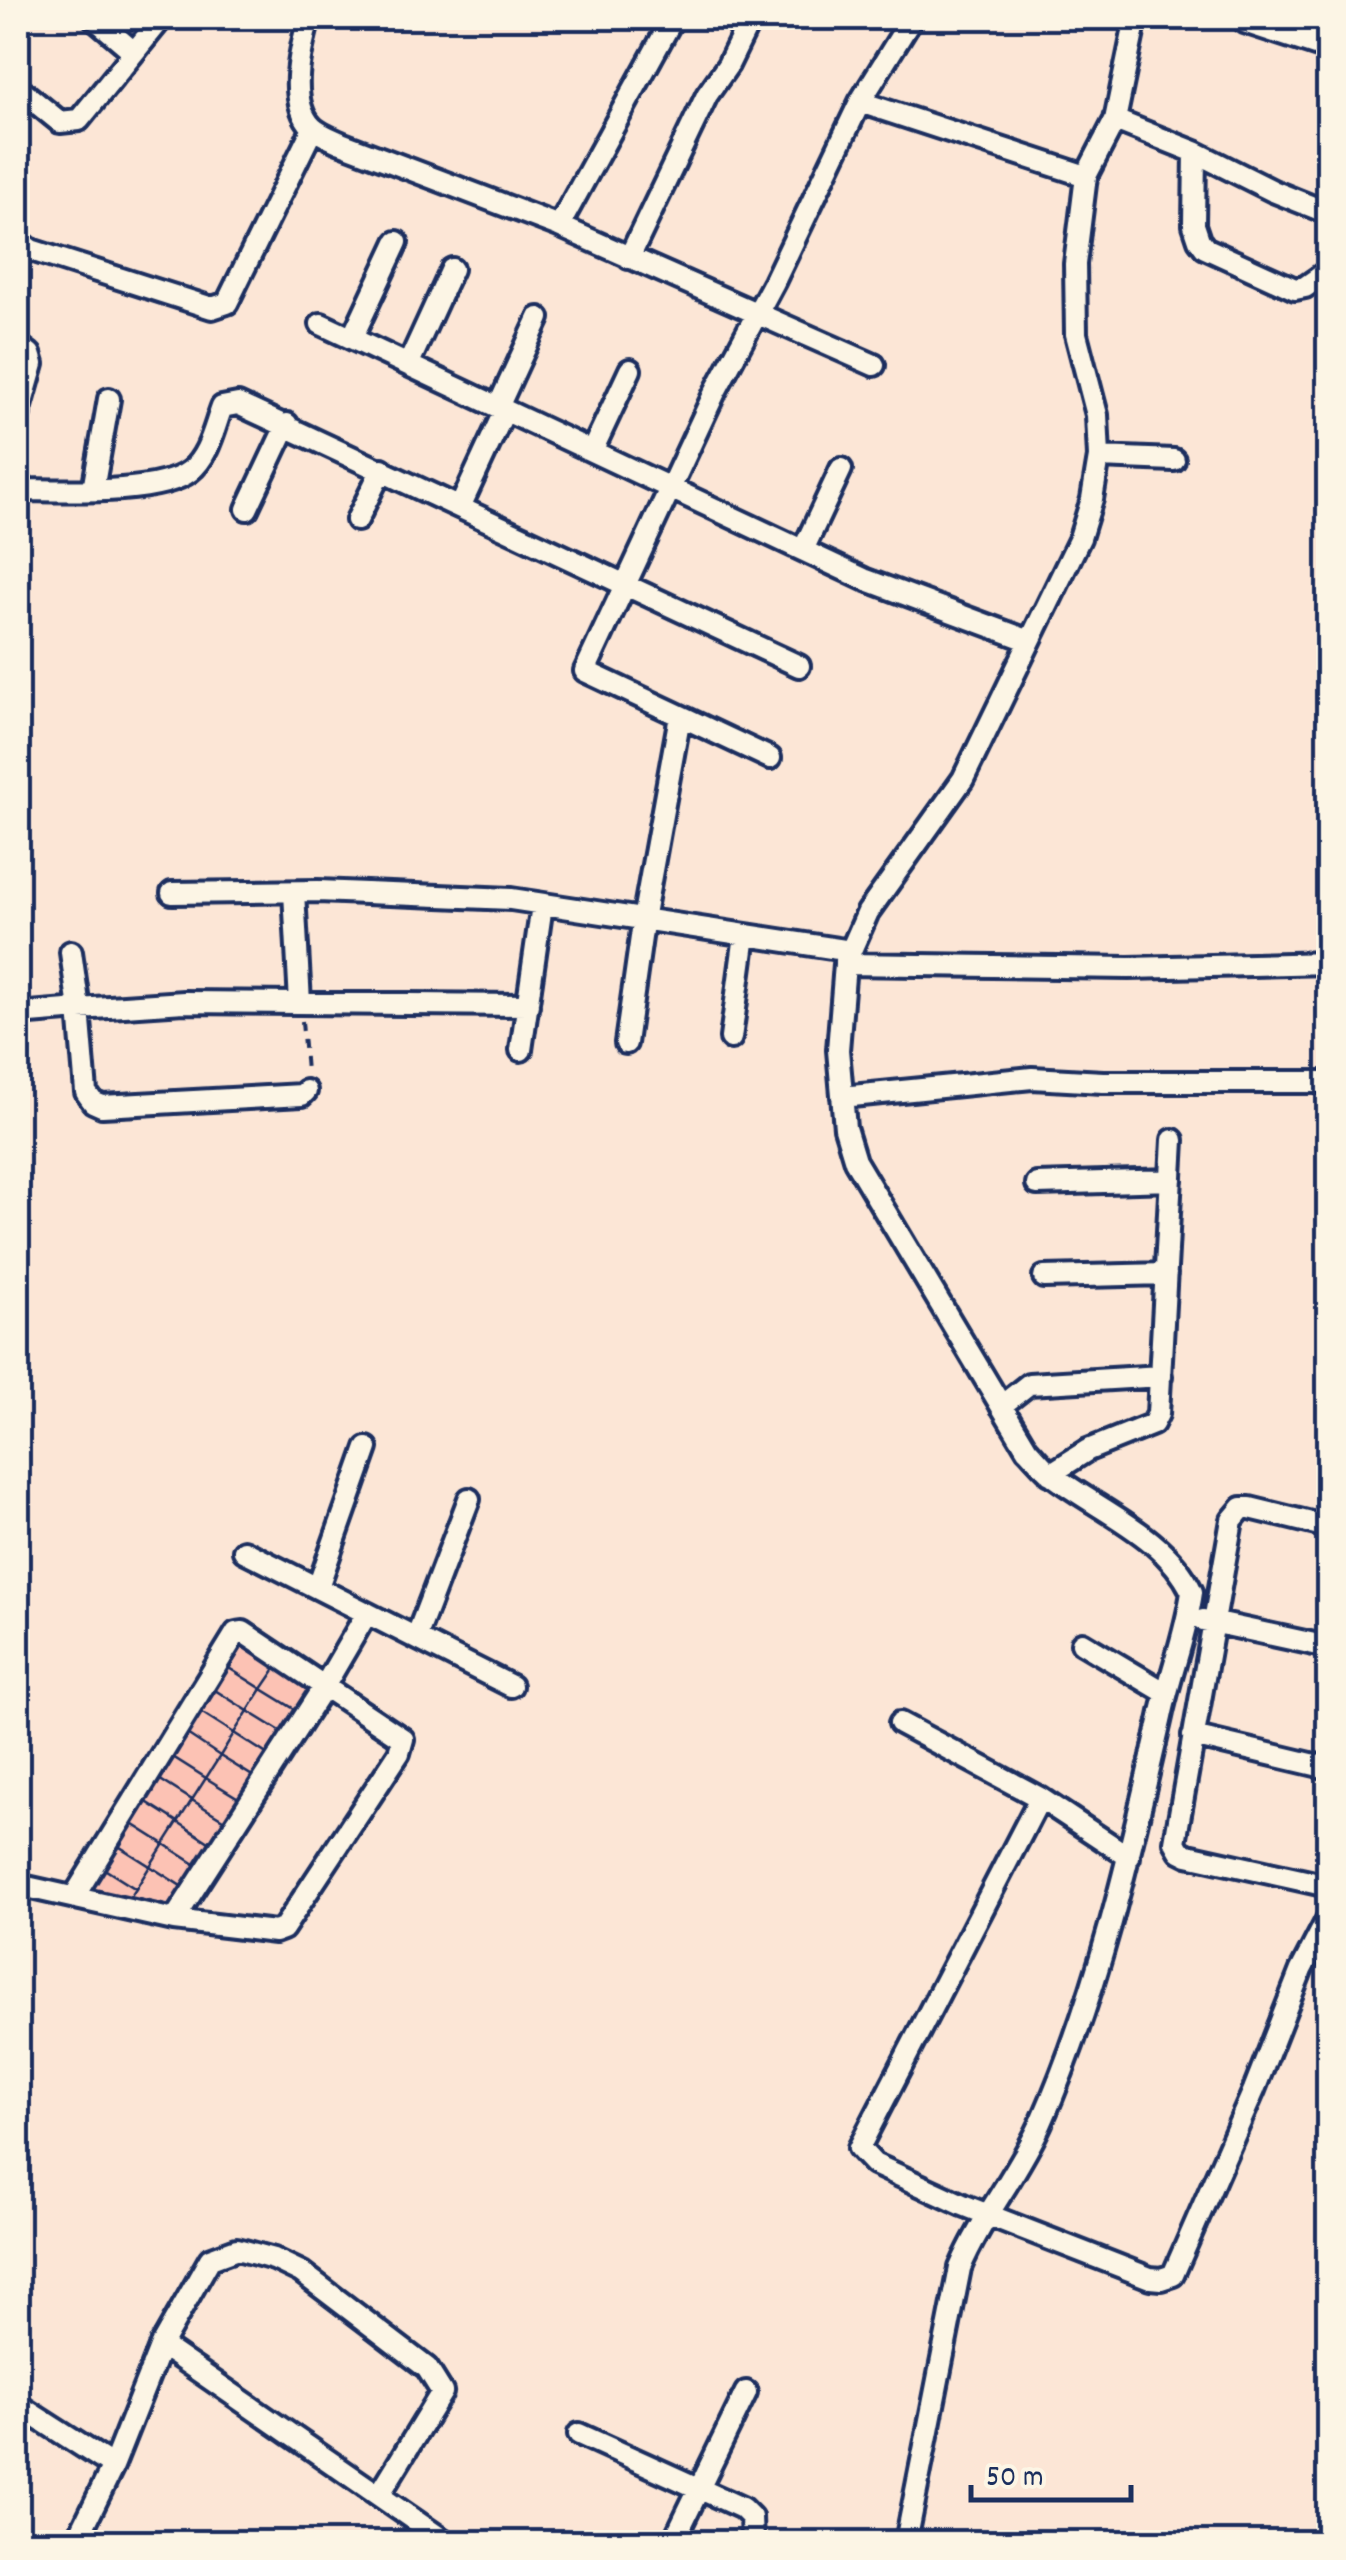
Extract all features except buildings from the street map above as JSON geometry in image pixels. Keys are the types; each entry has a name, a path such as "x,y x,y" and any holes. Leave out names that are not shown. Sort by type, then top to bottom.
{"main road":[{"path":"1248,18 1328,44"}],"street":[{"path":"94,18 134,52"},
{"path":"18,88 60,122 80,120 162,18"},
{"path":"309,18 297,60 301,108 312,128 356,150 559,226 874,365"},
{"path":"559,226 673,18"},
{"path":"629,258 707,95 752,18"},
{"path":"770,758 585,671 715,392 758,314 860,102 912,18"},
{"path":"906,2542 960,2268 975,2234 990,2216 1039,2128 1057,2085 1129,1857 1192,1592 1182,1571 1155,1545 1050,1474 1020,1439 854,1161 845,1128 838,1050 848,957 868,912 963,780 1080,538 1092,499 1098,457 1097,415 1076,334 1074,298 1086,176 1115,120 1136,18"},
{"path":"860,102 1086,176"},
{"path":"1115,120 1328,212"},
{"path":"18,240 31,250 212,308 227,303 312,128"},
{"path":"1195,152 1194,225 1205,248 1295,289 1305,288 1328,270"},
{"path":"352,338 397,242"},
{"path":"408,364 452,269"},
{"path":"460,507 539,318"},
{"path":"321,324 864,579 1030,641"},
{"path":"18,345 30,354 33,364 18,416"},
{"path":"592,451 630,370"},
{"path":"93,490 109,399"},
{"path":"18,490 93,490 161,483 191,470 226,404 238,404 800,666"},
{"path":"247,510 287,424"},
{"path":"1098,457 1174,460"},
{"path":"357,520 382,469"},
{"path":"803,550 840,469"},
{"path":"626,1043 643,920 680,716"},
{"path":"294,892 300,1004"},
{"path":"172,893 492,898 746,935 848,957 1129,968 1328,963"},
{"path":"522,1050 542,905"},
{"path":"731,1038 746,935"},
{"path":"71,952 86,1092 93,1102 102,1106 306,1091"},
{"path":"18,1014 184,1002 528,1005"},
{"path":"842,1098 1032,1078 1104,1082 1328,1082"},
{"path":"1050,1474 1088,1450 1153,1424 1158,1414 1173,1140"},
{"path":"1037,1184 1171,1180"},
{"path":"1044,1277 1166,1274"},
{"path":"1001,1406 1029,1384 1161,1376"},
{"path":"318,1588 367,1448"},
{"path":"416,1638 468,1499"},
{"path":"1328,1527 1250,1508 1236,1513 1175,1842 1180,1851 1328,1886"},
{"path":"244,1551 511,1686"},
{"path":"174,1920 325,1686 367,1613"},
{"path":"1189,1616 1328,1647"},
{"path":"18,1885 174,1920 274,1932 283,1929 399,1753 403,1740 242,1632 236,1633 74,1895"},
{"path":"1082,1643 1166,1694"},
{"path":"900,1723 1040,1798 1129,1857"},
{"path":"1193,1736 1328,1768"},
{"path":"1040,1798 859,2148 874,2164 990,2216 1150,2278 1173,2275 1302,1970 1328,1918"},
{"path":"76,2542 113,2466 161,2345 210,2259 237,2249 274,2259 301,2272 427,2368 442,2392 379,2495"},
{"path":"161,2345 446,2542"},
{"path":"673,2542 746,2392"},
{"path":"18,2405 113,2466"},
{"path":"579,2434 742,2508 751,2516 752,2542"}],"path":[{"path":"300,1004 306,1091"}]}
